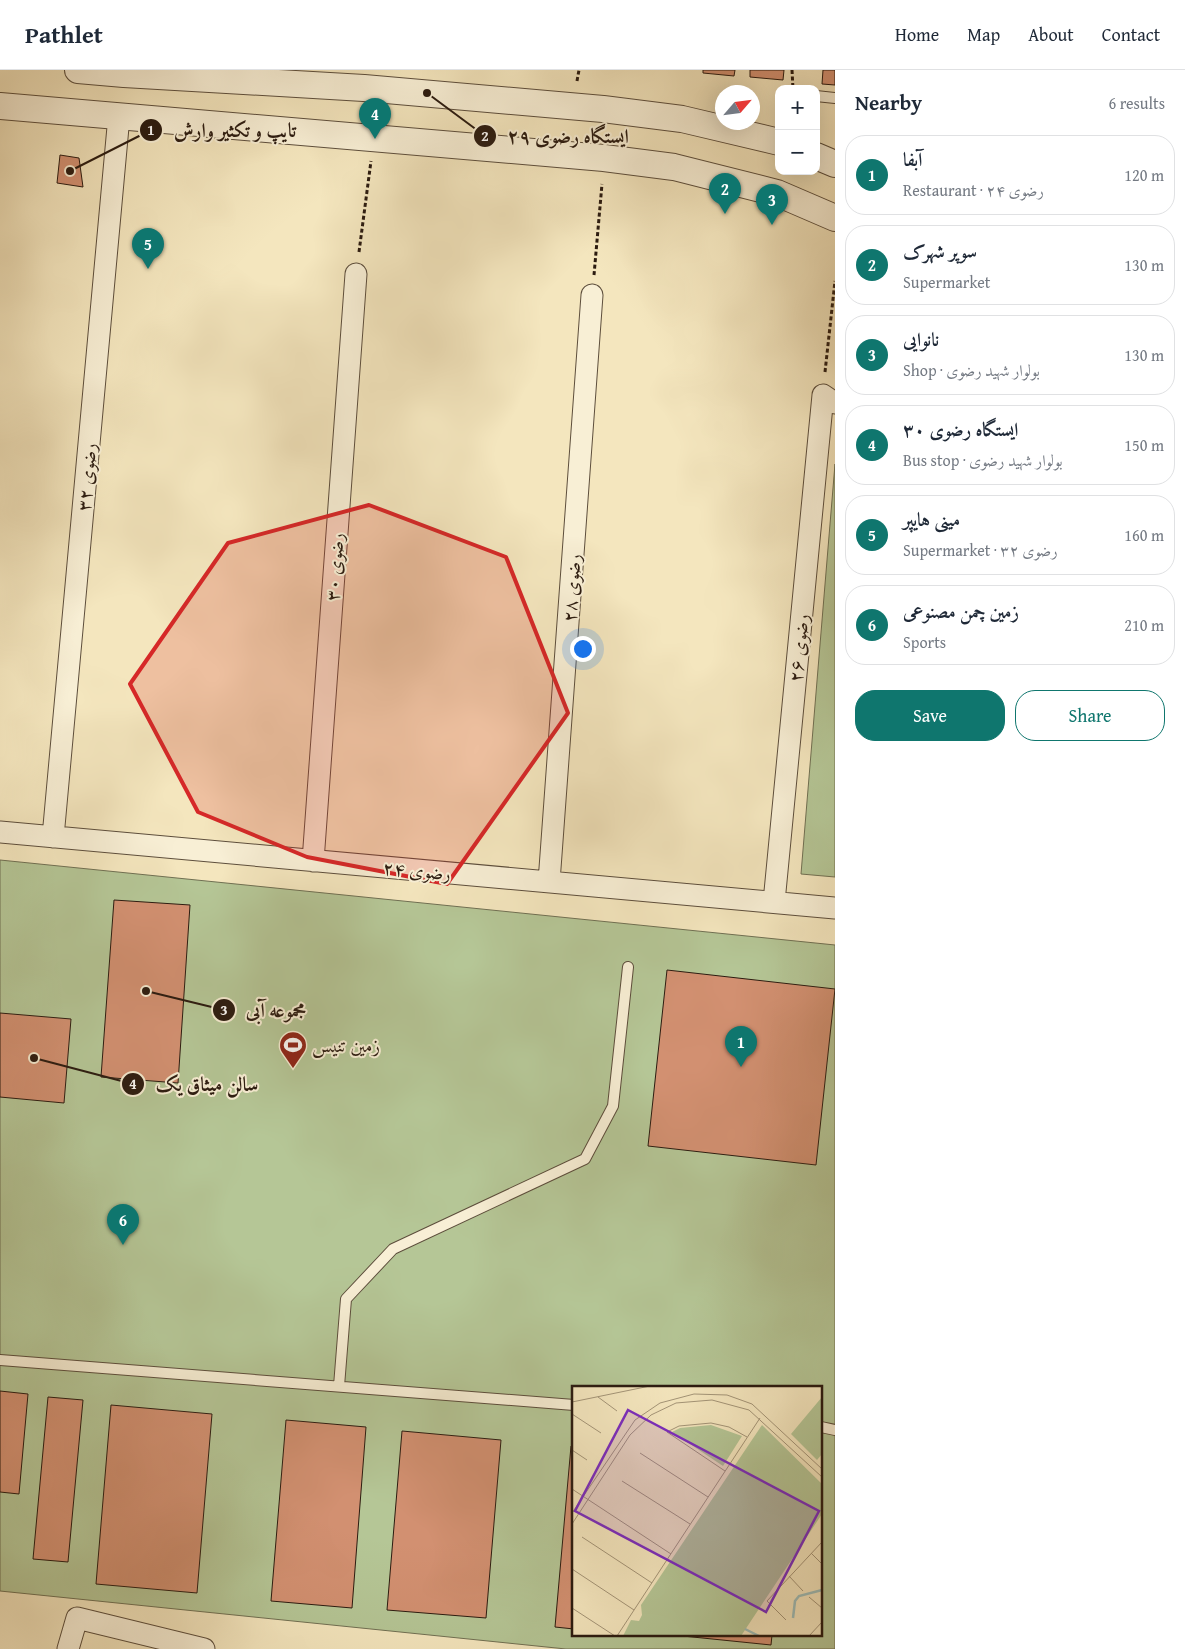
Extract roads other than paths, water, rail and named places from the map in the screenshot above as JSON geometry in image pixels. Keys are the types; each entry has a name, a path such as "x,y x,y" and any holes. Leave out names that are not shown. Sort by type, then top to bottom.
{"street":[{"path":"78,70 364,88 603,109 682,119 775,141"},
{"path":"119,116 124,72"},
{"path":"0,106 604,158 674,167 777,193 835,218"},
{"name":"رضوی ۳۲","path":"53,837 119,116"},
{"path":"820,158 835,164"},
{"name":"رضوی ۳۰","path":"313,861 356,274"},
{"name":"رضوی ۲۸","path":"549,882 592,295"},
{"name":"رضوی ۲۶","path":"774,902 829,399"},
{"name":"رضوی ۲۴","path":"0,832 835,908"},
{"path":"68,1649 78,1618 204,1649"}],"lane":[{"path":"820,96 835,98"},
{"path":"339,1386 346,1299 393,1249 585,1159 613,1106 628,967"},
{"path":"0,1360 572,1406"},
{"path":"822,1427 835,1430"}],"place":[{"name":"ایستگاه رضوی ۲۹","path":"427,93"},
{"name":"ایستگاه رضوی ۳۰","path":"375,139"},
{"name":"تایپ و تکثیر وارش","path":"70,171"},
{"name":"سوپر شهرک","path":"725,214"},
{"name":"نانوایی","path":"772,225"},
{"name":"مینی هایپر","path":"148,269"},
{"name":"مجموعه آبی","path":"146,991"},
{"name":"سالن میثاق یک","path":"34,1058"},
{"name":"آبفا","path":"741,1067"},
{"name":"زمین تنیس","path":"293,1069"},
{"name":"زمین چمن مصنوعی","path":"123,1245"}]}
